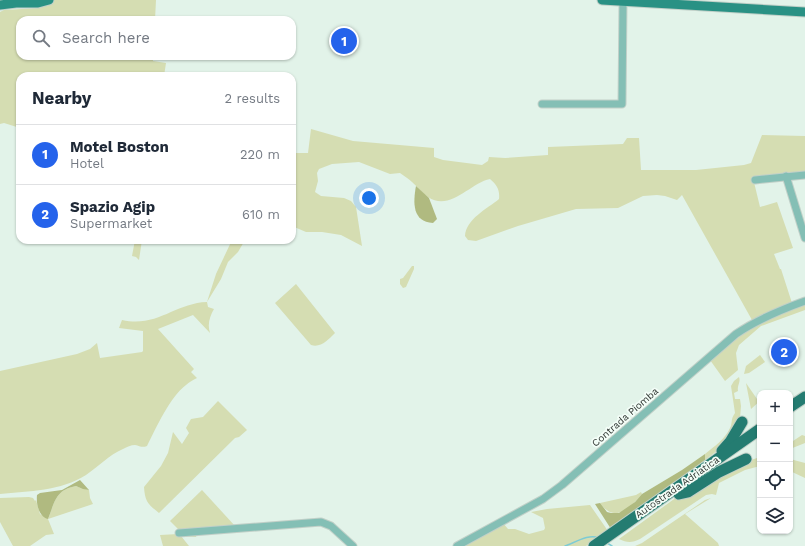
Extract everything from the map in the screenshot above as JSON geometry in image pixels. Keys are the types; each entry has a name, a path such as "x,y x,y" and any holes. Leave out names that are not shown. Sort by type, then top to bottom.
{"highway":[{"path":"793,405 805,397"},
{"path":"793,414 805,405"},
{"path":"691,478 693,472 726,446 742,422"},
{"name":"Autostrada Adriatica","path":"594,546 757,431"},
{"name":"Autostrada Adriatica","path":"604,546 757,439"},
{"path":"679,494 688,492 719,472 746,459"}],"main road":[{"path":"602,0 681,6 805,12"},
{"path":"0,5 45,1"}],"street":[{"path":"542,104 622,104 627,1"},
{"path":"755,180 805,175"},
{"path":"786,176 805,238"},
{"name":"Contrada Piomba","path":"457,546 543,499 562,485 736,334 768,315 805,301"},
{"path":"179,533 321,522 331,526 353,546"}],"green space":[{"path":"54,0 156,0 155,16 16,16 16,60 153,60 166,63 165,72 16,72 16,127 4,123 0,124 0,12 4,10 39,8"},
{"path":"311,129 353,141 434,148 434,157 443,160 482,165 488,161 489,157 505,158 548,155 548,147 623,144 627,138 639,138 641,170 696,170 751,163 762,135 805,136 805,173 753,178 760,207 777,202 793,248 774,254 781,269 792,303 752,320 682,195 677,200 657,195 643,196 618,208 576,209 518,226 476,241 468,240 465,236 469,224 473,219 499,199 498,188 490,179 452,199 436,201 428,197 400,173 390,174 359,162 332,164 319,169 317,173 318,181 315,192 321,196 344,198 351,201 356,207 362,246 341,235 322,232 306,232 296,228 296,153 308,153"},
{"path":"416,186 429,198 437,219 433,223 426,222 418,215 414,198"},
{"path":"134,244 141,244 139,260 132,256"},
{"path":"230,244 243,244 238,252 228,262 221,279 207,302 216,274"},
{"path":"412,266 414,266 414,269 406,287 403,288 400,284 400,279 403,278"},
{"path":"296,284 335,333 327,341 321,344 315,346 311,345 275,303"},
{"path":"207,302 208,307 214,309 209,320 210,333 193,315 158,329 194,369 191,372 197,378 187,384 174,397 147,446 130,446 113,454 86,475 66,484 33,491 0,494 0,371 77,354 90,349 97,343 100,358 142,352 143,331 119,328 122,320 134,322 146,321 185,306"},
{"path":"805,304 805,310 761,326 739,345 736,353 738,370 725,381 710,360 753,326"},
{"path":"760,355 765,362 749,373 744,374 746,366"},
{"path":"739,377 740,380 738,391 734,393 735,399 740,399 740,418 722,447 705,460 705,454 723,439 731,426 735,413 731,386"},
{"path":"746,383 757,399 757,404 751,409"},
{"path":"218,401 247,430 239,437 235,438 159,513 148,502 145,496 144,487 161,466 168,453 173,432 182,444 189,433 186,428 191,419 203,417"},
{"path":"802,435 805,436 805,443 793,448 793,441"},
{"path":"705,454 705,460 611,529 595,504 600,503 607,512 619,513 635,502 642,494"},
{"path":"757,458 757,467 745,470 719,483 716,495 706,495 640,539 630,542 619,539 681,494"},
{"path":"793,460 805,463 805,478 793,472"},
{"path":"80,480 89,490 76,486 64,490 54,502 48,519 42,516 37,502 37,495 40,493 62,490"},
{"path":"76,486 89,490 90,498 93,504 48,519 54,502 64,490"},
{"path":"202,490 235,526 181,532 170,521"},
{"path":"641,492 642,494 622,512 611,512 600,503 636,495"},
{"path":"0,498 33,498 35,501 36,500 40,514 48,519 54,534 46,535 30,546 13,546 0,522"},
{"path":"711,498 685,514 718,543 719,546 635,546 642,543 705,500"},
{"path":"590,505 608,531 586,546 462,546 503,523 508,529 515,529 529,534 544,530 543,518 531,512"},
{"path":"197,533 196,537 181,536 189,546 163,546 160,535"}],"waterway":[{"path":"565,546 586,538 598,538"},
{"path":"607,543 612,546"}],"place":[{"name":"Motel Boston","path":"344,41"},
{"name":"Spazio Agip","path":"784,352"}]}
